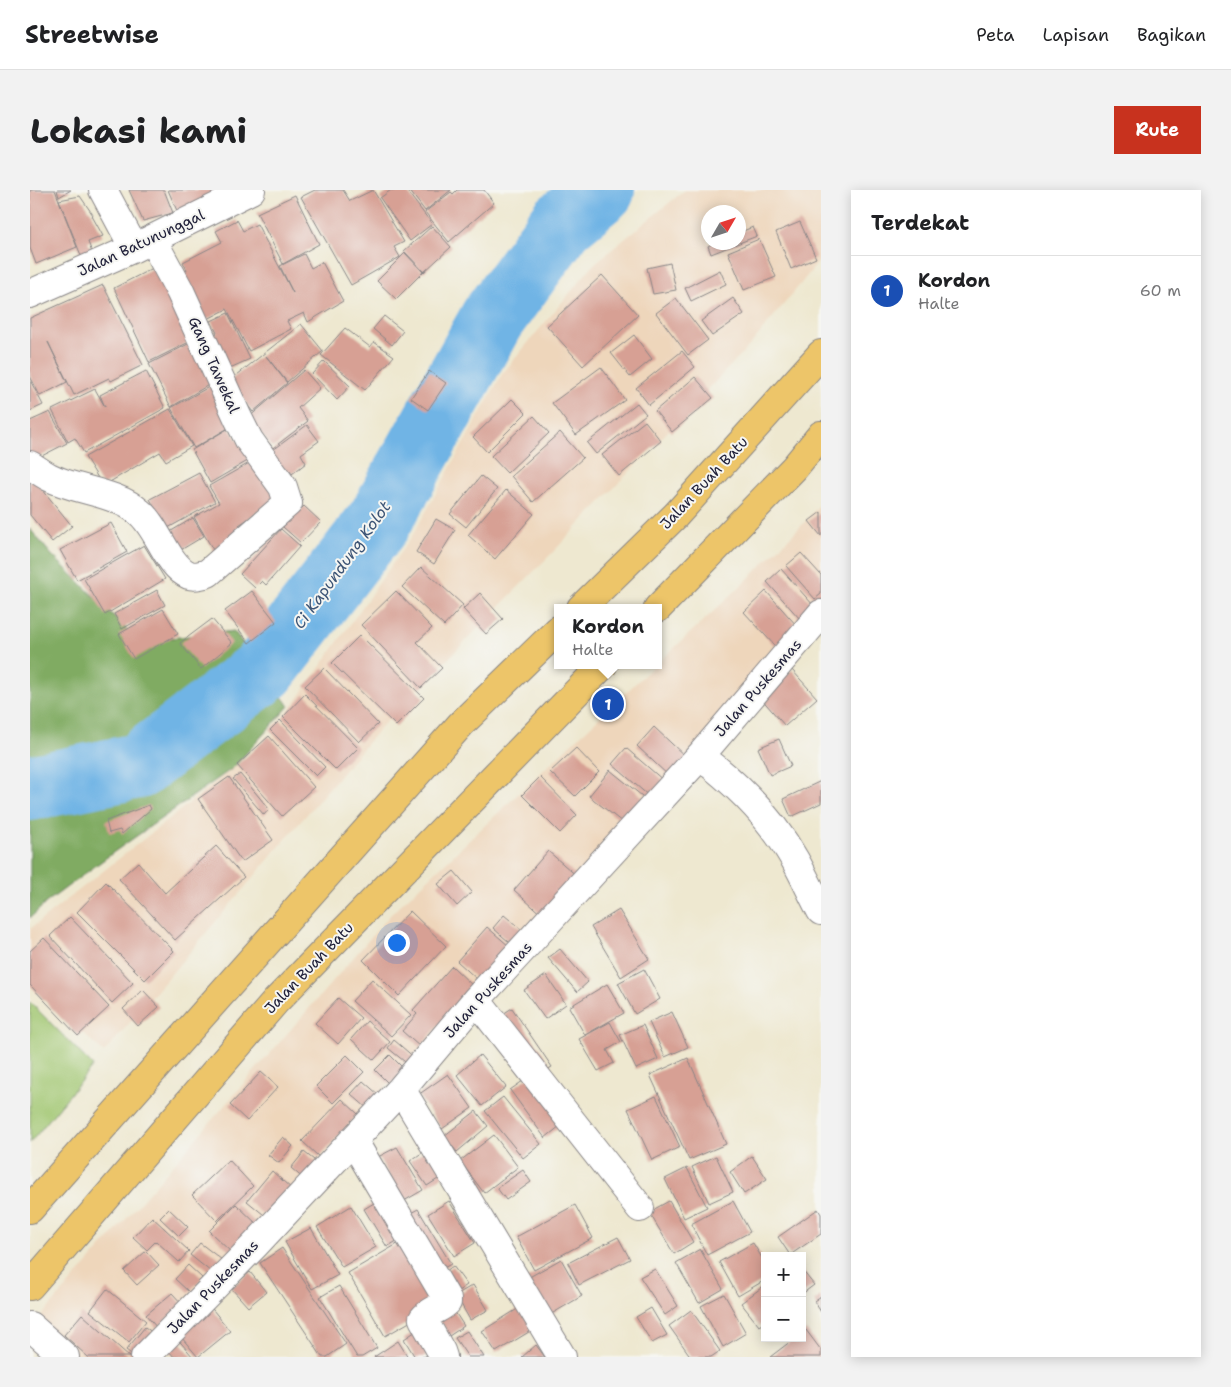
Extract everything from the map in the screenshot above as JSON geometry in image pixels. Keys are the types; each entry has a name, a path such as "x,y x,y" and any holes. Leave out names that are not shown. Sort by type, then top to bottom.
{"main road":[{"name":"Jalan Buah Batu","path":"585,604 676,515 821,354"},
{"path":"662,604 794,468 821,435"},
{"path":"30,1209 461,724 554,634"},
{"name":"Jalan Buah Batu","path":"30,1286 276,1001 599,669"}],"street":[{"name":"Gang Tawekal","path":"30,464 50,477 118,499 133,507 150,523 176,565 188,574 196,576 208,574 288,504 283,488 242,426 180,291 103,190"},
{"name":"Jalan Batununggal","path":"30,294 143,244 251,190"},
{"name":"Jalan Puskesmas","path":"145,1357 401,1089 476,1000 700,756 821,614"},
{"path":"700,756 717,769 757,808 778,834 795,859 821,911"},
{"path":"476,1000 640,1208"},
{"path":"401,1089 562,1357"},
{"path":"353,1140 446,1299 447,1302 443,1306 423,1319 442,1351 443,1357"},
{"path":"30,1326 65,1357"}],"shaded area":[{"path":"685,190 821,190 821,259 751,344 553,552 381,727 104,1053 30,982 30,929 269,740 414,533 502,374 594,264"},
{"path":"821,503 821,612 139,1357 77,1357 40,1318 392,913 651,669 662,669 662,659 745,582 802,525"}],"green space":[{"path":"30,529 51,554 128,630 170,638 234,631 289,706 233,768 114,852 47,902 30,918"},
{"path":"30,1002 93,1066 30,1143"}],"building":[{"path":"30,190 55,190 77,247 36,264 30,248"},
{"path":"57,190 71,190 59,197"},
{"path":"129,190 164,190 173,213 143,221"},
{"path":"168,190 215,190 217,194 178,213"},
{"path":"315,190 343,190 350,201 373,190 404,242 394,247 400,257 351,285 301,197"},
{"path":"391,190 406,190 432,224 410,241 380,198"},
{"path":"409,190 451,190 425,211"},
{"path":"457,190 484,190 494,203 449,242 425,212 451,192 453,194"},
{"path":"295,195 319,244 283,264 257,213"},
{"path":"80,196 93,215 103,236 88,242 93,255 84,263 59,200"},
{"path":"237,220 243,231 257,224 293,293 280,266 304,254 311,268 322,262 343,301 308,322 304,313 287,321 291,329 249,351 227,309 204,321 180,274 187,270 183,262 222,242 216,231"},
{"path":"800,222 816,258 791,269 776,232"},
{"path":"432,226 451,247 424,272 404,251"},
{"path":"753,227 757,236 746,240 746,230"},
{"path":"759,239 776,277 744,290 728,252 746,250 746,244"},
{"path":"710,250 721,250 711,254"},
{"path":"405,253 423,272 396,299 377,281"},
{"path":"670,263 676,290 653,294 647,268"},
{"path":"153,268 195,339 149,362 114,288"},
{"path":"720,270 726,284 691,301 685,288"},
{"path":"602,275 638,315 583,366 547,326"},
{"path":"103,285 143,365 111,381 109,378 74,395 48,342 67,382 40,396 30,376 30,318"},
{"path":"676,298 708,340 688,355 656,313"},
{"path":"733,298 744,314 712,336 701,321"},
{"path":"228,313 250,359 221,372 205,339 217,333 211,321"},
{"path":"384,316 403,331 392,345 373,329"},
{"path":"301,324 323,351 287,382 266,356 287,383 253,412 233,387 232,379"},
{"path":"345,328 370,347 374,342 394,356 365,390 321,355"},
{"path":"634,335 652,359 630,377 611,353"},
{"path":"196,340 217,380 171,407 149,364"},
{"path":"682,351 695,367 649,405 636,388"},
{"path":"324,361 350,386 337,400 312,374"},
{"path":"601,367 625,400 576,435 552,403"},
{"path":"304,370 320,388 298,408 308,421 273,448 248,418"},
{"path":"146,371 165,408 84,453 75,438 68,442 52,410 95,389 105,407 100,395"},
{"path":"429,371 446,383 428,410 411,398"},
{"path":"695,377 713,398 672,432 655,411"},
{"path":"30,380 43,405 30,411"},
{"path":"216,383 237,423 194,448 171,408"},
{"path":"512,399 526,413 487,452 473,437"},
{"path":"637,403 646,414 596,454 587,443"},
{"path":"170,409 192,446 166,461 160,452 103,486 85,457"},
{"path":"50,412 67,443 30,462 30,421"},
{"path":"534,416 549,433 507,473 491,456"},
{"path":"645,421 661,441 619,476 602,455"},
{"path":"307,425 319,441 301,454 306,463 292,474 289,470 280,476 265,456"},
{"path":"229,428 251,459 210,483 192,450"},
{"path":"560,432 583,458 533,502 511,476"},
{"path":"258,458 276,500 239,525 247,538 216,555 194,517 219,503 209,486"},
{"path":"199,473 215,502 166,529 150,499"},
{"path":"481,476 497,489 466,527 450,514"},
{"path":"34,479 72,526 52,542 30,515 30,482"},
{"path":"506,490 534,514 495,559 468,535"},
{"path":"304,506 321,522 301,543 283,527"},
{"path":"821,512 821,536 809,521"},
{"path":"193,518 204,536 179,551 168,533"},
{"path":"436,519 455,530 434,564 416,552"},
{"path":"111,523 127,552 77,580 60,550"},
{"path":"281,529 300,546 266,585 262,581 255,588 240,574"},
{"path":"144,545 165,579 105,615 84,579"},
{"path":"801,553 821,575 821,594 815,599 786,566"},
{"path":"421,567 463,605 444,626 402,587"},
{"path":"781,569 814,606 800,619 767,582"},
{"path":"157,590 165,605 122,629 114,614"},
{"path":"252,591 276,622 249,643 225,611"},
{"path":"396,591 432,628 417,642 442,668 421,688 361,625"},
{"path":"766,591 797,626 775,646 744,612"},
{"path":"480,593 503,619 486,634 463,609"},
{"path":"163,609 178,634 134,659 119,634"},
{"path":"212,619 232,643 201,669 180,643"},
{"path":"360,635 424,698 396,726 332,663"},
{"path":"324,668 378,724 359,742 305,686"},
{"path":"792,670 817,698 785,726 760,697"},
{"path":"305,694 358,748 336,770 283,717"},
{"path":"280,720 325,767 316,776 270,730"},
{"path":"654,727 688,759 671,778 637,746"},
{"path":"269,736 314,787 282,816 237,765"},
{"path":"779,739 791,766 770,775 758,748"},
{"path":"576,748 599,772 575,796 550,772"},
{"path":"626,748 664,781 650,797 612,764"},
{"path":"610,770 647,800 627,826 589,796"},
{"path":"240,774 269,809 264,815 233,779"},
{"path":"229,777 273,840 242,862 198,799"},
{"path":"540,777 577,815 560,833 522,795"},
{"path":"821,781 821,803 791,817 783,799"},
{"path":"149,805 151,809 122,834 120,830 109,833 106,821"},
{"path":"216,846 244,877 175,940 119,879 138,862 165,893"},
{"path":"548,851 578,877 543,916 514,890"},
{"path":"454,871 472,892 457,906 438,884"},
{"path":"106,882 174,951 145,980 77,912"},
{"path":"619,910 649,959 621,977 591,927"},
{"path":"410,911 446,946 399,996 363,960"},
{"path":"504,915 529,936 517,949 493,928"},
{"path":"70,917 133,983 112,1003 50,936"},
{"path":"487,927 509,946 478,980 457,961"},
{"path":"44,938 109,1007 78,1036 30,985 30,951"},
{"path":"560,949 588,982 577,992 548,958"},
{"path":"452,966 473,986 420,1047 402,1031 417,1014 413,1010"},
{"path":"644,969 660,999 635,1014 618,983"},
{"path":"546,975 566,1004 545,1019 524,990"},
{"path":"372,979 411,1015 391,1036 352,1001"},
{"path":"607,984 624,1013 585,1035 569,1007"},
{"path":"143,990 159,1007 138,1026 123,1009"},
{"path":"338,998 361,1018 338,1044 315,1023"},
{"path":"512,1008 552,1067 543,1072 503,1014"},
{"path":"672,1012 688,1047 665,1057 649,1022"},
{"path":"367,1021 390,1042 374,1060 351,1039"},
{"path":"610,1022 621,1042 607,1050 614,1063 598,1071 579,1039"},
{"path":"643,1025 658,1059 636,1069 620,1035"},
{"path":"394,1040 416,1059 410,1066 388,1048"},
{"path":"347,1055 364,1072 333,1103 316,1086"},
{"path":"390,1055 405,1070 390,1085 375,1070"},
{"path":"480,1055 506,1087 482,1106 457,1075"},
{"path":"688,1058 726,1144 689,1160 650,1075"},
{"path":"261,1072 278,1087 247,1121 230,1105"},
{"path":"448,1074 472,1108 442,1129 418,1095"},
{"path":"530,1076 565,1122 545,1138 510,1090"},
{"path":"363,1081 380,1096 368,1109 351,1094"},
{"path":"656,1096 680,1147 652,1160 628,1109"},
{"path":"503,1097 541,1144 523,1158 485,1111"},
{"path":"342,1099 358,1114 319,1157 302,1141"},
{"path":"476,1111 488,1126 457,1152 444,1136"},
{"path":"494,1135 518,1167 484,1193 460,1161"},
{"path":"283,1137 293,1146 279,1163 268,1155"},
{"path":"432,1146 449,1172 427,1186 410,1161"},
{"path":"397,1147 423,1190 404,1201 378,1157"},
{"path":"304,1152 319,1164 305,1180 291,1168"},
{"path":"716,1156 733,1192 709,1203 692,1167"},
{"path":"752,1156 767,1179 744,1194 730,1172"},
{"path":"229,1160 253,1186 217,1221 192,1195"},
{"path":"687,1168 707,1207 684,1218 665,1179"},
{"path":"523,1170 531,1182 506,1200 497,1188"},
{"path":"272,1171 293,1190 269,1219 247,1201"},
{"path":"379,1200 403,1237 387,1247 364,1209"},
{"path":"449,1201 475,1243 454,1256 428,1214"},
{"path":"669,1201 693,1242 674,1254 649,1212"},
{"path":"733,1201 750,1232 707,1255 691,1224"},
{"path":"236,1204 260,1227 233,1254 209,1231"},
{"path":"575,1205 593,1238 534,1270 516,1237"},
{"path":"351,1206 376,1247 342,1267 317,1227"},
{"path":"169,1209 188,1227 179,1236 160,1218"},
{"path":"418,1209 451,1264 438,1271 404,1217"},
{"path":"818,1209 821,1214 821,1234 794,1252 788,1252 778,1237"},
{"path":"152,1217 189,1251 179,1262 156,1241 147,1250 133,1237"},
{"path":"311,1228 338,1275 312,1289 285,1242"},
{"path":"618,1237 630,1259 579,1285 568,1263"},
{"path":"406,1239 443,1303 385,1336 348,1273"},
{"path":"200,1243 226,1263 216,1276 190,1255"},
{"path":"753,1243 761,1256 761,1282 738,1296 719,1262"},
{"path":"282,1248 346,1344 327,1357 322,1357 260,1263"},
{"path":"700,1249 723,1289 699,1303 676,1263"},
{"path":"146,1251 159,1265 137,1285 124,1271"},
{"path":"561,1259 582,1296 548,1316 526,1279"},
{"path":"188,1265 202,1278 189,1292 175,1279"},
{"path":"453,1266 467,1285 454,1294 440,1275"},
{"path":"655,1269 678,1306 665,1315 640,1277"},
{"path":"250,1272 266,1292 248,1307 231,1288"},
{"path":"806,1275 814,1285 806,1291"},
{"path":"473,1285 488,1310 470,1320 456,1295"},
{"path":"339,1286 377,1348 362,1357 357,1357 320,1297"},
{"path":"761,1288 761,1325 759,1326 741,1303"},
{"path":"107,1289 146,1321 129,1342 90,1311"},
{"path":"172,1293 183,1305 157,1328 146,1315"},
{"path":"724,1294 746,1333 723,1347 701,1306"},
{"path":"821,1296 821,1312 814,1301"},
{"path":"209,1305 230,1331 198,1357 176,1331"},
{"path":"524,1305 537,1327 496,1352 482,1331"},
{"path":"451,1306 464,1326 449,1336 436,1315"},
{"path":"651,1308 667,1335 652,1343 636,1317"},
{"path":"691,1310 720,1351 711,1357 691,1357 669,1326"},
{"path":"82,1314 130,1357 88,1357 64,1335"},
{"path":"424,1326 437,1348 424,1357 415,1357 404,1339"},
{"path":"145,1327 153,1333 134,1356 126,1350"},
{"path":"806,1330 821,1350 821,1357 770,1357 790,1342 806,1342"},
{"path":"467,1331 484,1357 468,1357 455,1338"},
{"path":"176,1337 193,1357 174,1357 165,1346"},
{"path":"398,1341 408,1357 374,1357"},
{"path":"536,1345 545,1357 522,1357"}],"waterway":[{"name":"Ci Kapundung Kolot","path":"30,788 138,766 264,670 380,520 492,319 562,223 602,190"}],"place":[{"name":"Kordon","path":"608,704"}]}
